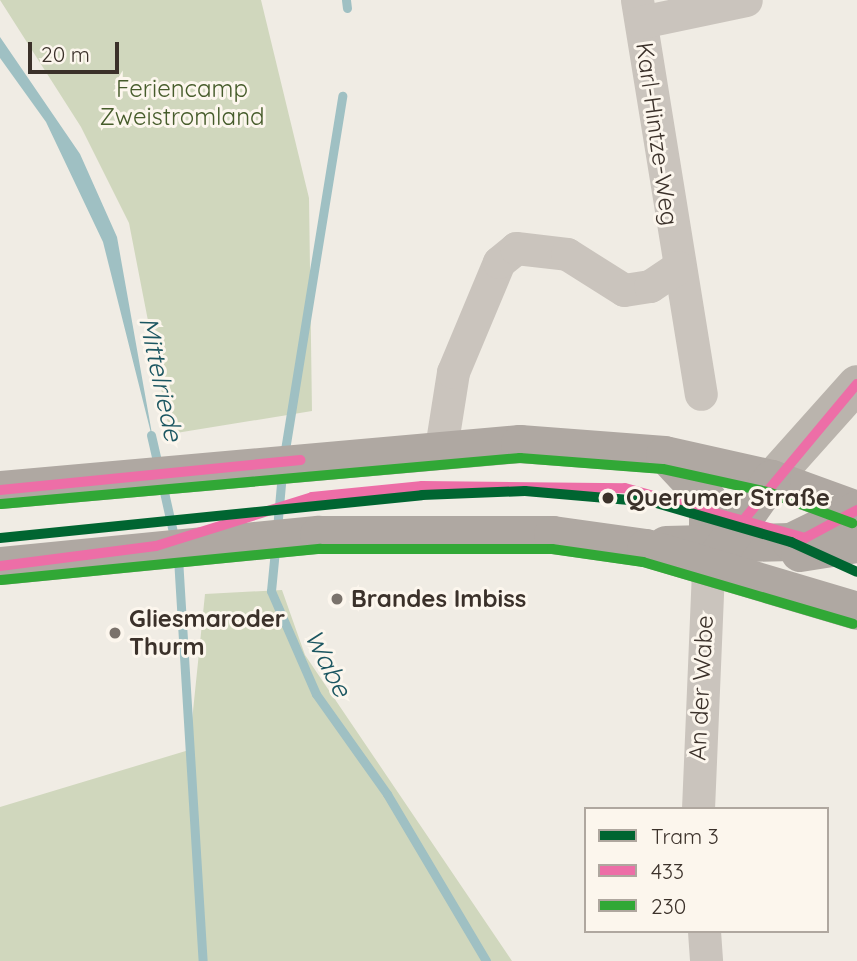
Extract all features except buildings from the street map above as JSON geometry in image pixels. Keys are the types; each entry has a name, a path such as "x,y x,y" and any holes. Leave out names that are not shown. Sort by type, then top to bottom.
{"main road":[{"path":"0,490 304,460 520,444 667,456 772,479 857,510"},
{"path":"667,456 708,500 715,550"},
{"path":"772,479 803,546 852,609"},
{"path":"715,550 772,479"},
{"path":"803,546 857,510"},
{"path":"0,566 156,547 301,537 553,535 646,548 715,550 857,544"},
{"path":"715,550 852,609"}],"street":[{"path":"639,11 746,0"},
{"name":"Karl-Hintze-Weg","path":"639,11 678,267 701,394"},
{"path":"440,448 453,372 499,262 516,248 567,254 624,290 650,286 678,267"},
{"path":"772,479 857,384"},
{"name":"An der Wabe","path":"698,807 715,550"},
{"path":"704,933 706,961"}],"green space":[{"name":"Feriencamp Zweistromland","path":"0,0 261,0 309,198 312,411 170,434 129,223 81,127"},
{"path":"282,590 305,655 512,961 0,961 0,807 189,750 205,594"}],"water":[{"path":"0,37 80,154 117,237 154,445 103,242 46,122 0,58"}],"waterway":[{"name":"Wabe","path":"346,0 347,8"},
{"name":"Wabe","path":"284,456 342,96"},
{"name":"Mittelriede","path":"151,435 158,466"},
{"name":"Wabe","path":"277,529 282,473"},
{"name":"Mittelriede","path":"162,483 175,541"},
{"name":"Wabe","path":"275,550 271,591 316,694 387,794 486,961"},
{"name":"Mittelriede","path":"178,558 203,961"}],"tram line":[{"name":"3","path":"0,538 422,495 525,491 653,502 791,542 857,572"}],"transit line":[{"name":"433","path":"746,517 857,384"},
{"name":"230","path":"1,504 520,458 663,469 768,492 852,523"},
{"name":"433","path":"0,490 301,460"},
{"name":"433","path":"0,566 156,546 312,497 422,486 625,488 805,538 857,510"},
{"name":"230","path":"1,580 320,549 552,549 643,562 853,624"}],"place":[{"name":"Querumer Straße","path":"608,498"},
{"name":"Brandes Imbiss","path":"337,599"},
{"name":"Gliesmaroder Thurm","path":"115,633"}]}
